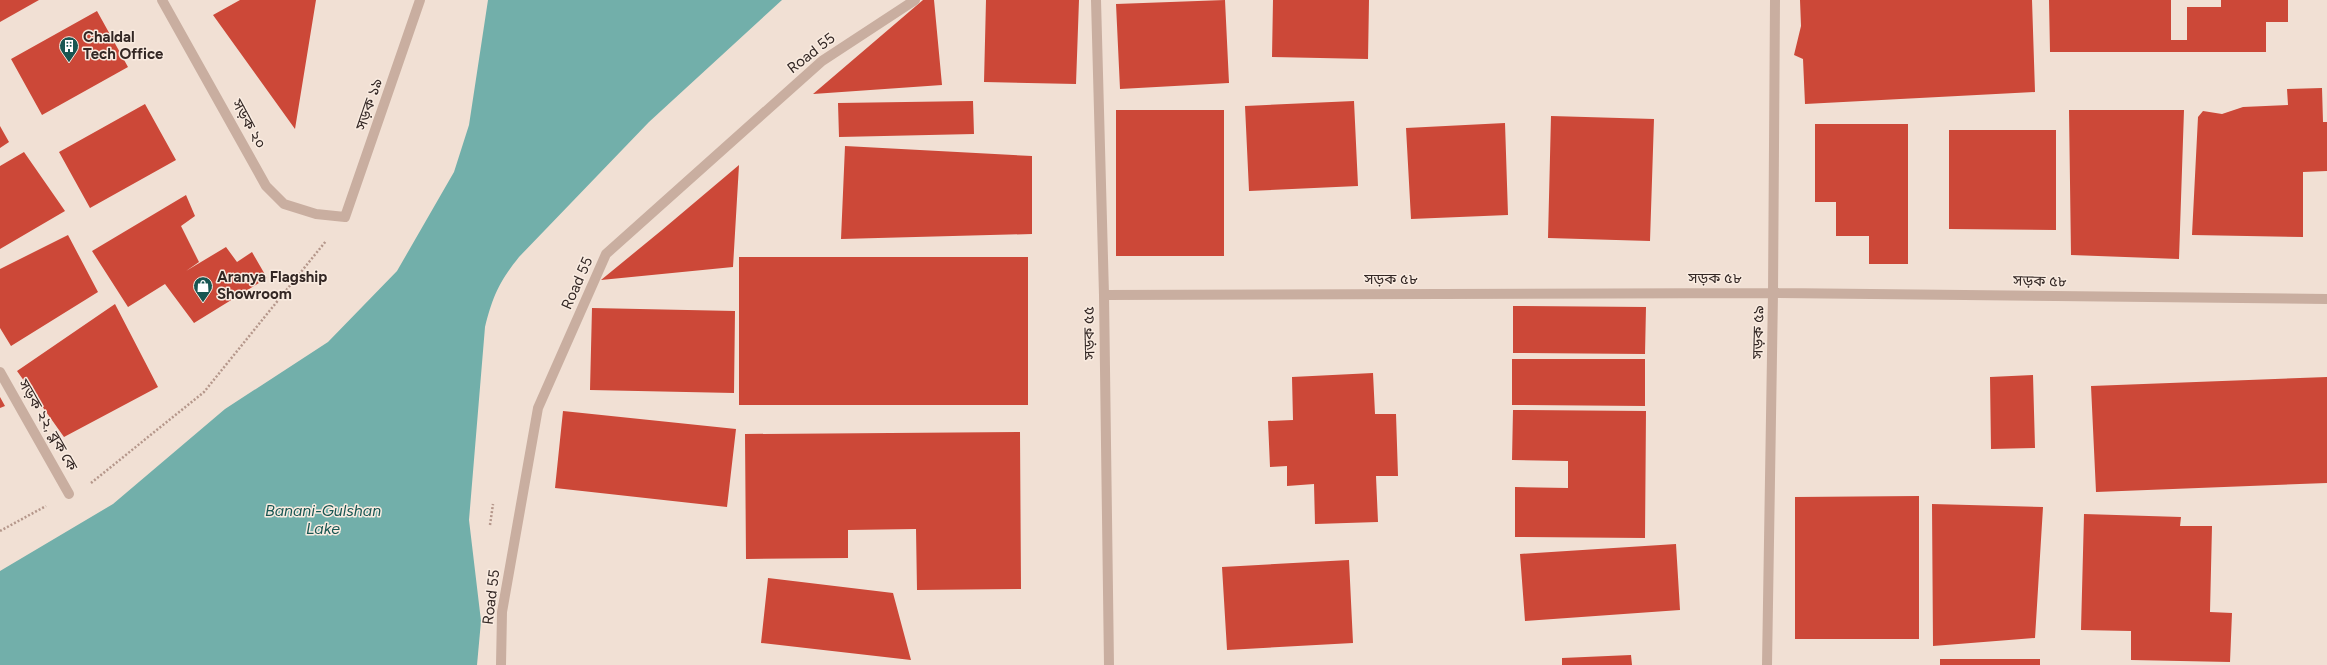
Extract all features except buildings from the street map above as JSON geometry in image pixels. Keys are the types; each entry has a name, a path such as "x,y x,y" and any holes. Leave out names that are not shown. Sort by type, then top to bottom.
{"street":[{"name":"সড়ক ২০","path":"162,0 266,186 284,204 316,214 345,217"},
{"name":"সড়ক ১৯","path":"345,217 420,0"},
{"name":"Road 55","path":"501,665 502,612 538,408 606,254 822,60 915,0"},
{"name":"সড়ক ৫৫","path":"1096,0 1104,294 1109,665"},
{"name":"সড়ক ৫৯","path":"1767,665 1773,293 1775,0"},
{"name":"সড়ক ৫৮","path":"1104,294 1773,293 2327,299"},
{"name":"সড়ক ২২, ব্লক কে","path":"0,372 69,494"}],"path":[{"path":"0,531 69,494 87,487 204,392 345,217"},
{"path":"490,533 490,517 494,502"}],"water":[{"name":"Banani-Gulshan Lake","path":"488,0 782,0 649,122 519,257 506,274 498,290 491,306 485,327 469,520 481,621 477,665 0,665 0,571 113,504 225,409 328,342 397,271 454,172 469,125"}],"place":[{"name":"Chaldal Tech Office","path":"69,63"},
{"name":"Aranya Flagship Showroom","path":"203,303"}]}
